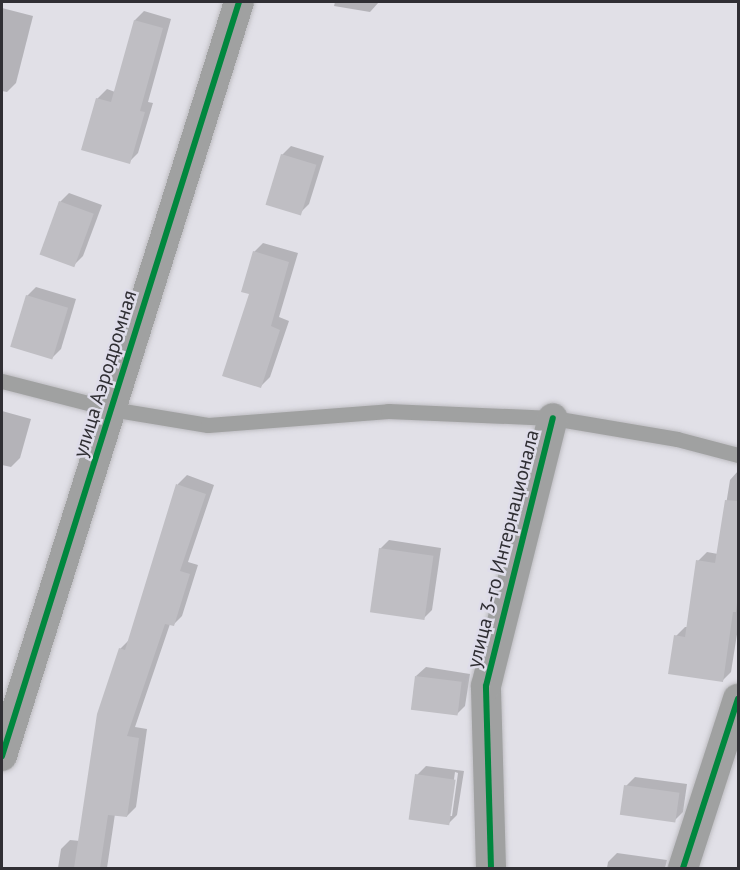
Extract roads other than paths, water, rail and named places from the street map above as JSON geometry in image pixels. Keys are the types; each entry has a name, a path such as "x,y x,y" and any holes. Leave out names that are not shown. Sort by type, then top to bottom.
{"street":[{"name":"улица Аэродромная","path":"2,756 239,2"},
{"name":"улица 3-го Интернационала","path":"491,868 486,686 553,417"},
{"path":"683,868 738,699"}],"lane":[{"path":"2,381 111,410 208,425 388,411 553,417"},
{"name":"улица 3-го Интернационала","path":"553,417 677,439 738,455"}]}
